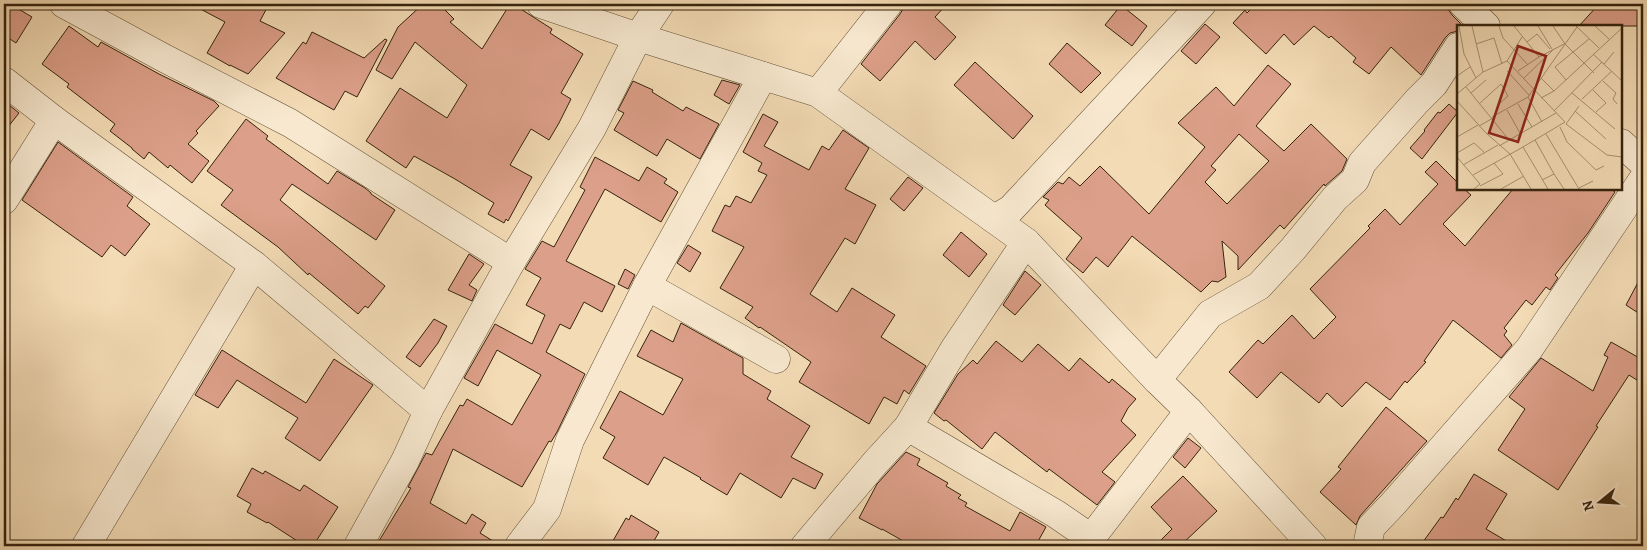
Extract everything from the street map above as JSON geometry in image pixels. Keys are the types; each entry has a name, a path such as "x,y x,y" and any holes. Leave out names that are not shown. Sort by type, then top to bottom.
{"street":[{"path":"64,4 290,123 511,262"},
{"path":"541,4 638,37 818,93 1026,242 1157,380 1189,411 1313,545"},
{"path":"358,546 405,461 428,411 511,262 592,128 638,37 660,4"},
{"path":"818,93 888,4"},
{"path":"994,219 1011,209 1202,4"},
{"path":"1157,380 1210,314 1259,286 1293,249 1336,198 1355,180 1362,163 1434,84 1457,49"},
{"path":"519,546 547,509 570,440 646,286 763,76"},
{"path":"4,81 54,120 254,265 428,411"},
{"path":"4,200 54,120"},
{"path":"1622,144 1643,163"},
{"path":"1367,546 1370,527 1393,504 1529,349 1643,179"},
{"path":"805,546 874,463 908,427 954,348 1026,242"},
{"path":"86,546 254,265"},
{"path":"646,286 776,358"},
{"path":"908,427 1056,514 1088,542 1189,411"}],"building":[{"path":"4,4 10,4 32,17 16,43 4,35"},
{"path":"191,4 269,4 260,21 285,33 248,74 207,53 225,22"},
{"path":"423,4 439,4 454,19 450,22 482,49 510,4 513,4 552,29 550,33 583,54 561,93 571,99 549,140 531,129 510,165 532,177 508,221 506,219 504,223 488,214 494,203 455,179 414,156 406,168 366,141 400,88 447,118 467,85 415,42 392,79 376,70 398,27"},
{"path":"906,4 947,4 935,17 956,37 935,60 915,41 880,81 861,64"},
{"path":"1256,4 1448,4 1448,9 1452,15 1462,25 1457,25 1457,31 1450,33 1445,38 1421,75 1391,47 1369,74 1353,62 1356,58 1331,36 1329,38 1314,26 1294,45 1284,34 1266,54 1233,23 1245,10 1247,13"},
{"path":"1599,4 1643,4 1643,26 1580,25"},
{"path":"1121,5 1147,26 1132,46 1105,25"},
{"path":"1205,24 1220,37 1196,64 1181,51"},
{"path":"69,26 98,47 101,42 159,74 214,101 219,106 196,131 198,133 188,144 209,161 192,183 170,165 168,168 149,152 144,159 110,131 115,124 67,87 69,84 42,64"},
{"path":"312,32 364,58 385,39 387,40 357,97 345,91 334,110 276,78 303,42 306,44"},
{"path":"1067,43 1101,73 1081,93 1049,64"},
{"path":"975,62 1033,116 1013,139 954,85"},
{"path":"1268,65 1291,84 1256,126 1284,151 1311,124 1347,159 1342,171 1325,186 1324,184 1284,229 1280,225 1238,270 1238,256 1222,241 1226,277 1218,282 1212,281 1201,292 1132,236 1108,267 1096,257 1083,273 1066,259 1082,238 1045,205 1049,200 1043,197 1058,182 1063,184 1069,177 1080,186 1100,166 1149,214 1205,147 1178,123 1216,87 1234,106","holes":["1239,134 1269,161 1227,204 1205,182 1216,170 1211,166"]},
{"path":"722,80 740,85 729,104 714,95"},
{"path":"633,81 653,90 652,92 683,111 686,107 719,124 700,159 667,139 657,156 614,130 624,113 618,110"},
{"path":"4,101 19,113 4,132"},
{"path":"1449,104 1457,111 1422,159 1410,148 1438,112 1440,113"},
{"path":"763,114 778,122 764,146 809,170 822,146 829,150 843,130 869,148 845,189 876,205 855,244 845,238 810,294 837,312 852,288 895,315 881,337 926,366 909,394 904,390 897,404 884,397 869,424 799,382 811,362 745,318 753,307 720,288 744,247 712,231 725,205 730,207 736,196 751,203 767,175 758,171 762,163 743,152"},
{"path":"246,119 268,136 266,139 328,184 337,171 365,188 395,210 376,240 292,184 280,200 385,286 368,308 365,306 358,314 309,273 308,275 278,247 221,205 233,190 207,171"},
{"path":"58,142 133,197 127,206 150,224 125,256 111,245 102,257 22,200"},
{"path":"595,157 639,181 647,167 667,179 664,183 678,192 661,222 605,189 566,261 615,286 602,312 584,302 570,329 560,324 546,352 585,374 557,432 551,442 549,441 522,487 453,449 430,503 466,524 472,514 486,523 480,533 501,546 376,546 411,488 408,487 426,453 432,455 460,405 463,406 467,399 512,425 541,375 497,350 478,386 464,378 495,324 532,344 545,315 526,305 541,278 525,269 542,241 554,247 585,190 580,187"},
{"path":"1436,161 1457,182 1457,190 1465,190 1471,195 1443,224 1465,246 1512,190 1612,190 1615,192 1588,233 1555,275 1558,278 1550,290 1546,287 1532,305 1526,300 1504,328 1507,331 1504,335 1512,345 1501,358 1453,320 1424,361 1426,362 1407,383 1405,381 1390,400 1366,382 1342,407 1327,393 1319,403 1281,372 1257,398 1229,372 1258,340 1263,344 1292,315 1314,339 1336,317 1310,289 1370,228 1368,226 1385,209 1400,225 1438,184 1425,172"},
{"path":"908,177 923,188 904,211 890,199"},
{"path":"961,232 987,254 969,277 943,255"},
{"path":"688,245 701,253 690,272 677,263"},
{"path":"469,254 484,264 469,285 477,290 472,301 448,290"},
{"path":"625,269 635,275 628,289 618,284"},
{"path":"1025,271 1041,285 1015,315 1003,305"},
{"path":"1643,273 1643,316 1626,305"},
{"path":"434,319 447,326 438,343 420,367 406,357"},
{"path":"681,323 743,358 743,374 771,391 767,399 810,426 791,457 823,474 815,489 793,478 781,498 740,473 727,495 664,457 648,485 603,458 615,437 600,428 620,391 663,415 683,379 637,356 651,330 673,342"},
{"path":"996,341 1022,362 1038,344 1069,371 1080,358 1109,383 1112,379 1136,399 1128,408 1121,421 1136,435 1102,472 1115,482 1097,505 1049,469 1047,472 995,432 982,449 946,420 944,421 934,413 958,374 973,360 977,364"},
{"path":"1611,342 1643,360 1643,384 1629,375 1558,490 1498,450 1525,409 1509,397 1541,358 1593,391 1608,357 1604,355"},
{"path":"222,350 306,403 334,359 373,385 320,461 285,438 298,418 237,380 218,408 195,395"},
{"path":"1386,407 1427,441 1360,516 1356,525 1320,492 1341,469 1338,467"},
{"path":"1188,438 1201,448 1185,468 1173,457"},
{"path":"906,452 920,459 917,465 948,483 946,486 961,495 958,498 967,503 965,506 1010,531 1020,512 1046,527 1037,546 912,546 859,518 877,484"},
{"path":"252,468 263,474 265,471 300,491 304,485 338,507 315,543 310,541 305,546 268,522 247,512 251,504 237,496"},
{"path":"1474,474 1507,494 1486,529 1515,546 1420,546 1441,517 1443,518 1456,498 1458,500"},
{"path":"1183,476 1217,511 1180,546 1155,546 1172,529 1151,507"},
{"path":"631,515 659,532 651,546 610,546 626,518 629,520"}]}
